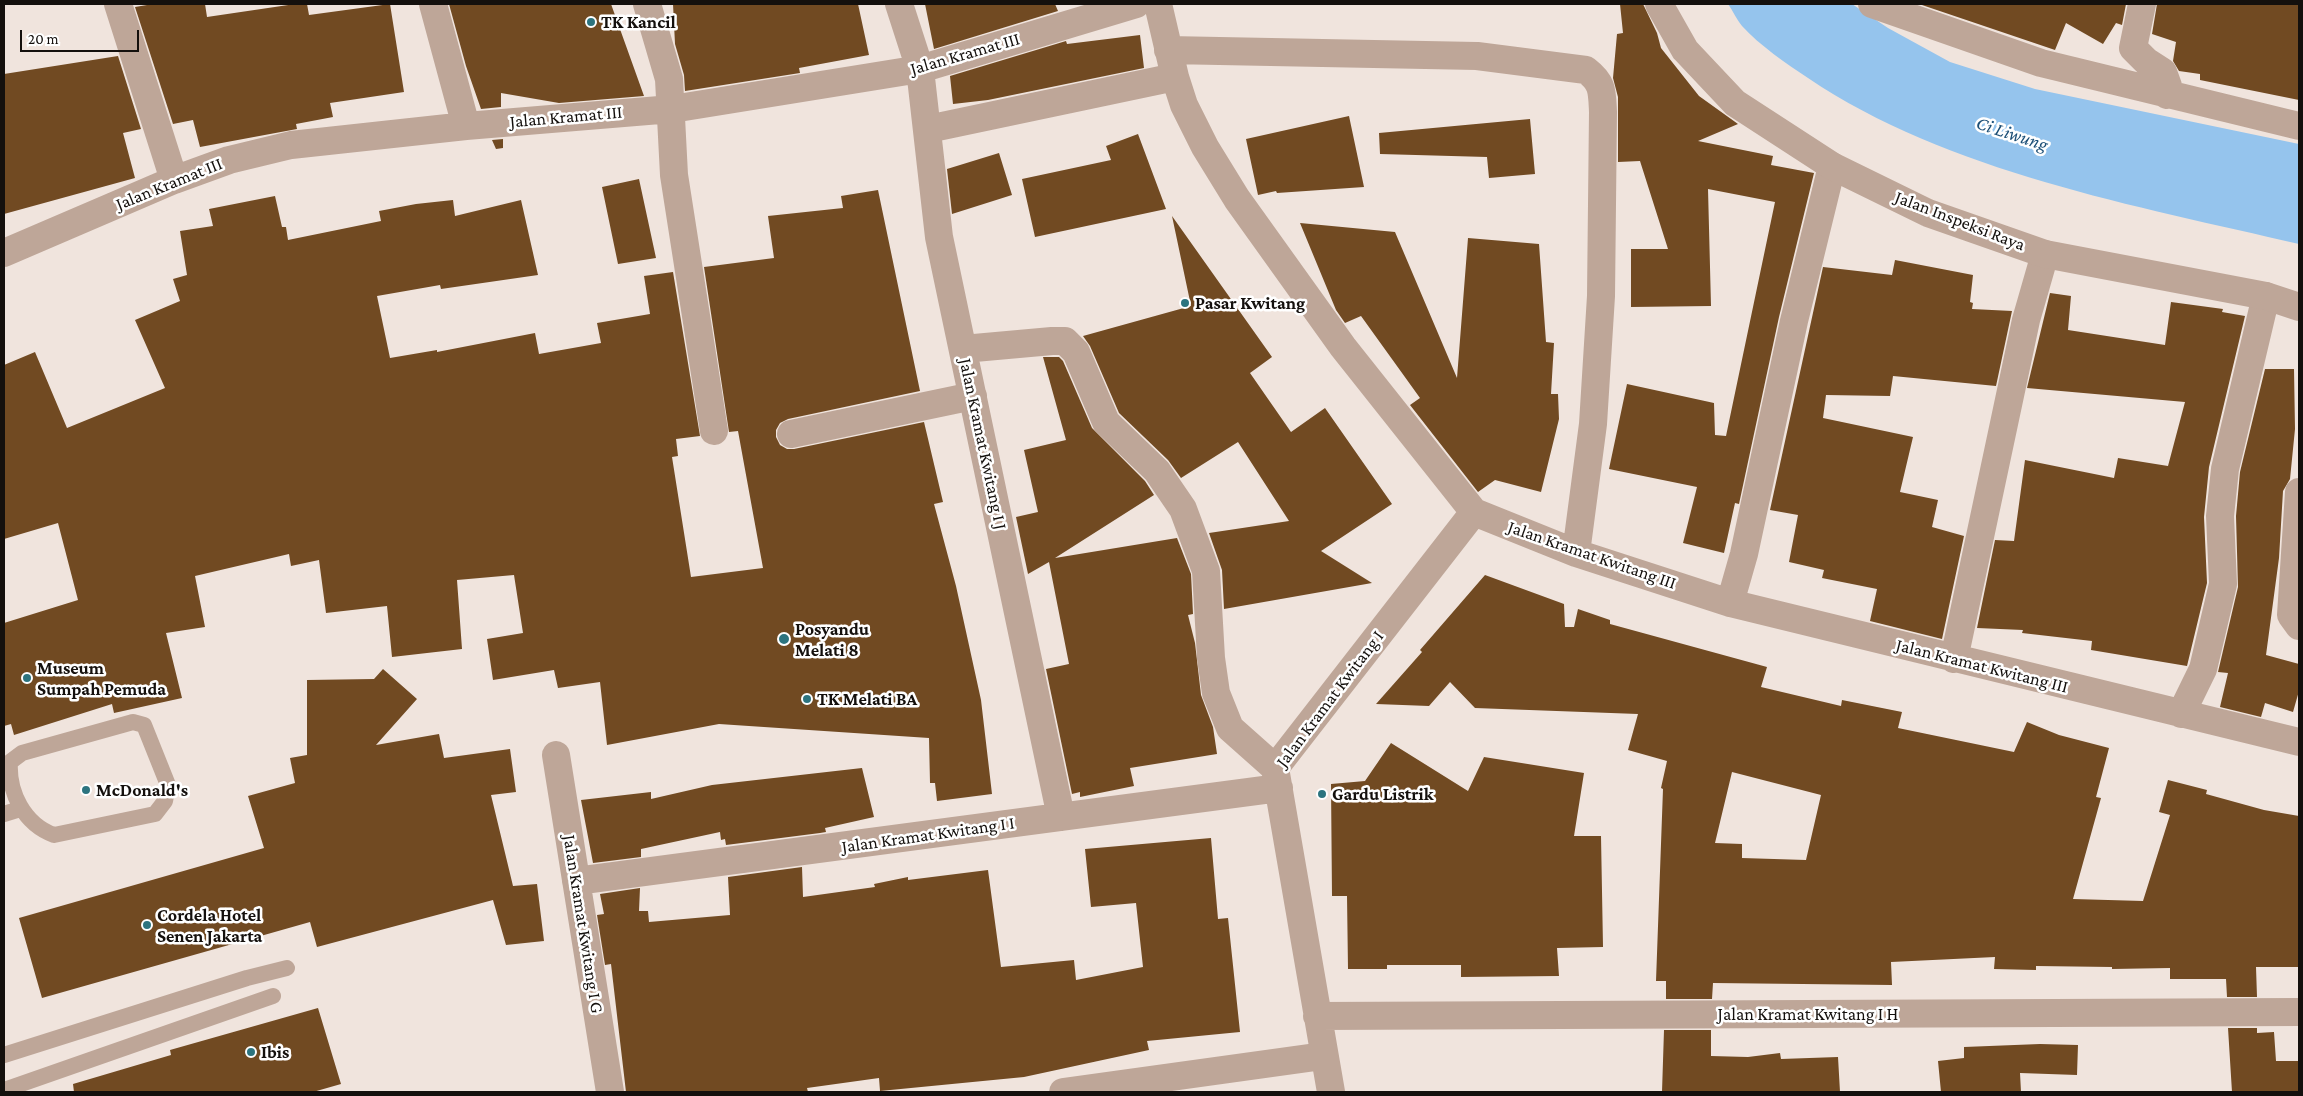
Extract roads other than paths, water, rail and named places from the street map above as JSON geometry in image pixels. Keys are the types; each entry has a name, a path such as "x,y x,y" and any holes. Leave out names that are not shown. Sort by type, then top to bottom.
{"street":[{"path":"118,4 174,180"},
{"path":"433,4 466,126"},
{"path":"647,4 669,79 674,175 714,431"},
{"name":"Jalan Kramat Kwitang I J","path":"900,4 920,69 939,237 1061,817"},
{"name":"Jalan Kramat III","path":"4,253 174,180 229,160 290,145 466,126 672,109 920,69 1136,4"},
{"name":"Jalan Kramat Kwitang III","path":"1158,4 1168,50 1184,105 1205,147 1237,199 1343,347 1474,512 1576,553 1730,603 2181,714 2297,735"},
{"name":"Jalan Inspeksi Raya","path":"1659,4 1685,50 1735,103 1832,166 1928,213 2045,254 2266,296 2299,307"},
{"path":"1872,4 2041,64 2299,126"},
{"path":"2142,4 2133,48 2146,61 2163,72 2168,86 2167,95"},
{"path":"1168,50 1477,56 1586,70 1597,78 1602,87 1603,112 1601,296 1592,424 1576,553"},
{"path":"928,129 1175,77"},
{"path":"1730,603 1744,554 1794,321 1832,166"},
{"path":"1954,659 2026,320 2045,254"},
{"path":"2181,714 2203,670 2223,584 2220,516 2225,469 2266,296"},
{"path":"963,350 1065,341 1076,352 1106,422 1157,471 1183,509 1206,571 1211,658 1216,693 1230,728 1277,778"},
{"path":"791,434 973,396"},
{"path":"2299,492 2291,615 2299,626"},
{"name":"Jalan Kramat Kwitang I","path":"1331,1092 1323,1056 1277,778 1474,512"},
{"name":"Jalan Kramat Kwitang I G","path":"556,755 610,1092"},
{"name":"Jalan Kramat Kwitang I I","path":"576,881 1061,817 1277,778"},
{"name":"Jalan Kramat Kwitang I H","path":"1317,1016 2299,1012"},
{"path":"1063,1092 1323,1056"}],"lane":[{"path":"132,722 144,725 168,786 165,801 156,814 54,835 44,831 20,809 9,775 10,762 22,753 132,722"},
{"path":"4,814 20,809"},
{"path":"4,1055 247,978 287,968"},
{"path":"4,1090 273,996"}],"water":[{"name":"Ci Liwung","path":"1728,4 1852,4 1888,28 1950,62 2035,89 2299,144 2299,244 2109,200 1982,162 1921,138 1862,111 1791,67 1740,24"}],"place":[{"name":"TK Kancil","path":"591,22"},
{"name":"Pasar Kwitang","path":"1185,303"},
{"name":"Posyandu Melati 8","path":"784,639"},
{"name":"Museum Sumpah Pemuda","path":"27,678"},
{"name":"TK Melati BA","path":"807,699"},
{"name":"McDonald's","path":"86,790"},
{"name":"Gardu Listrik","path":"1322,794"},
{"name":"Cordela Hotel Senen Jakarta","path":"147,925"},
{"name":"Ibis","path":"251,1052"}]}
